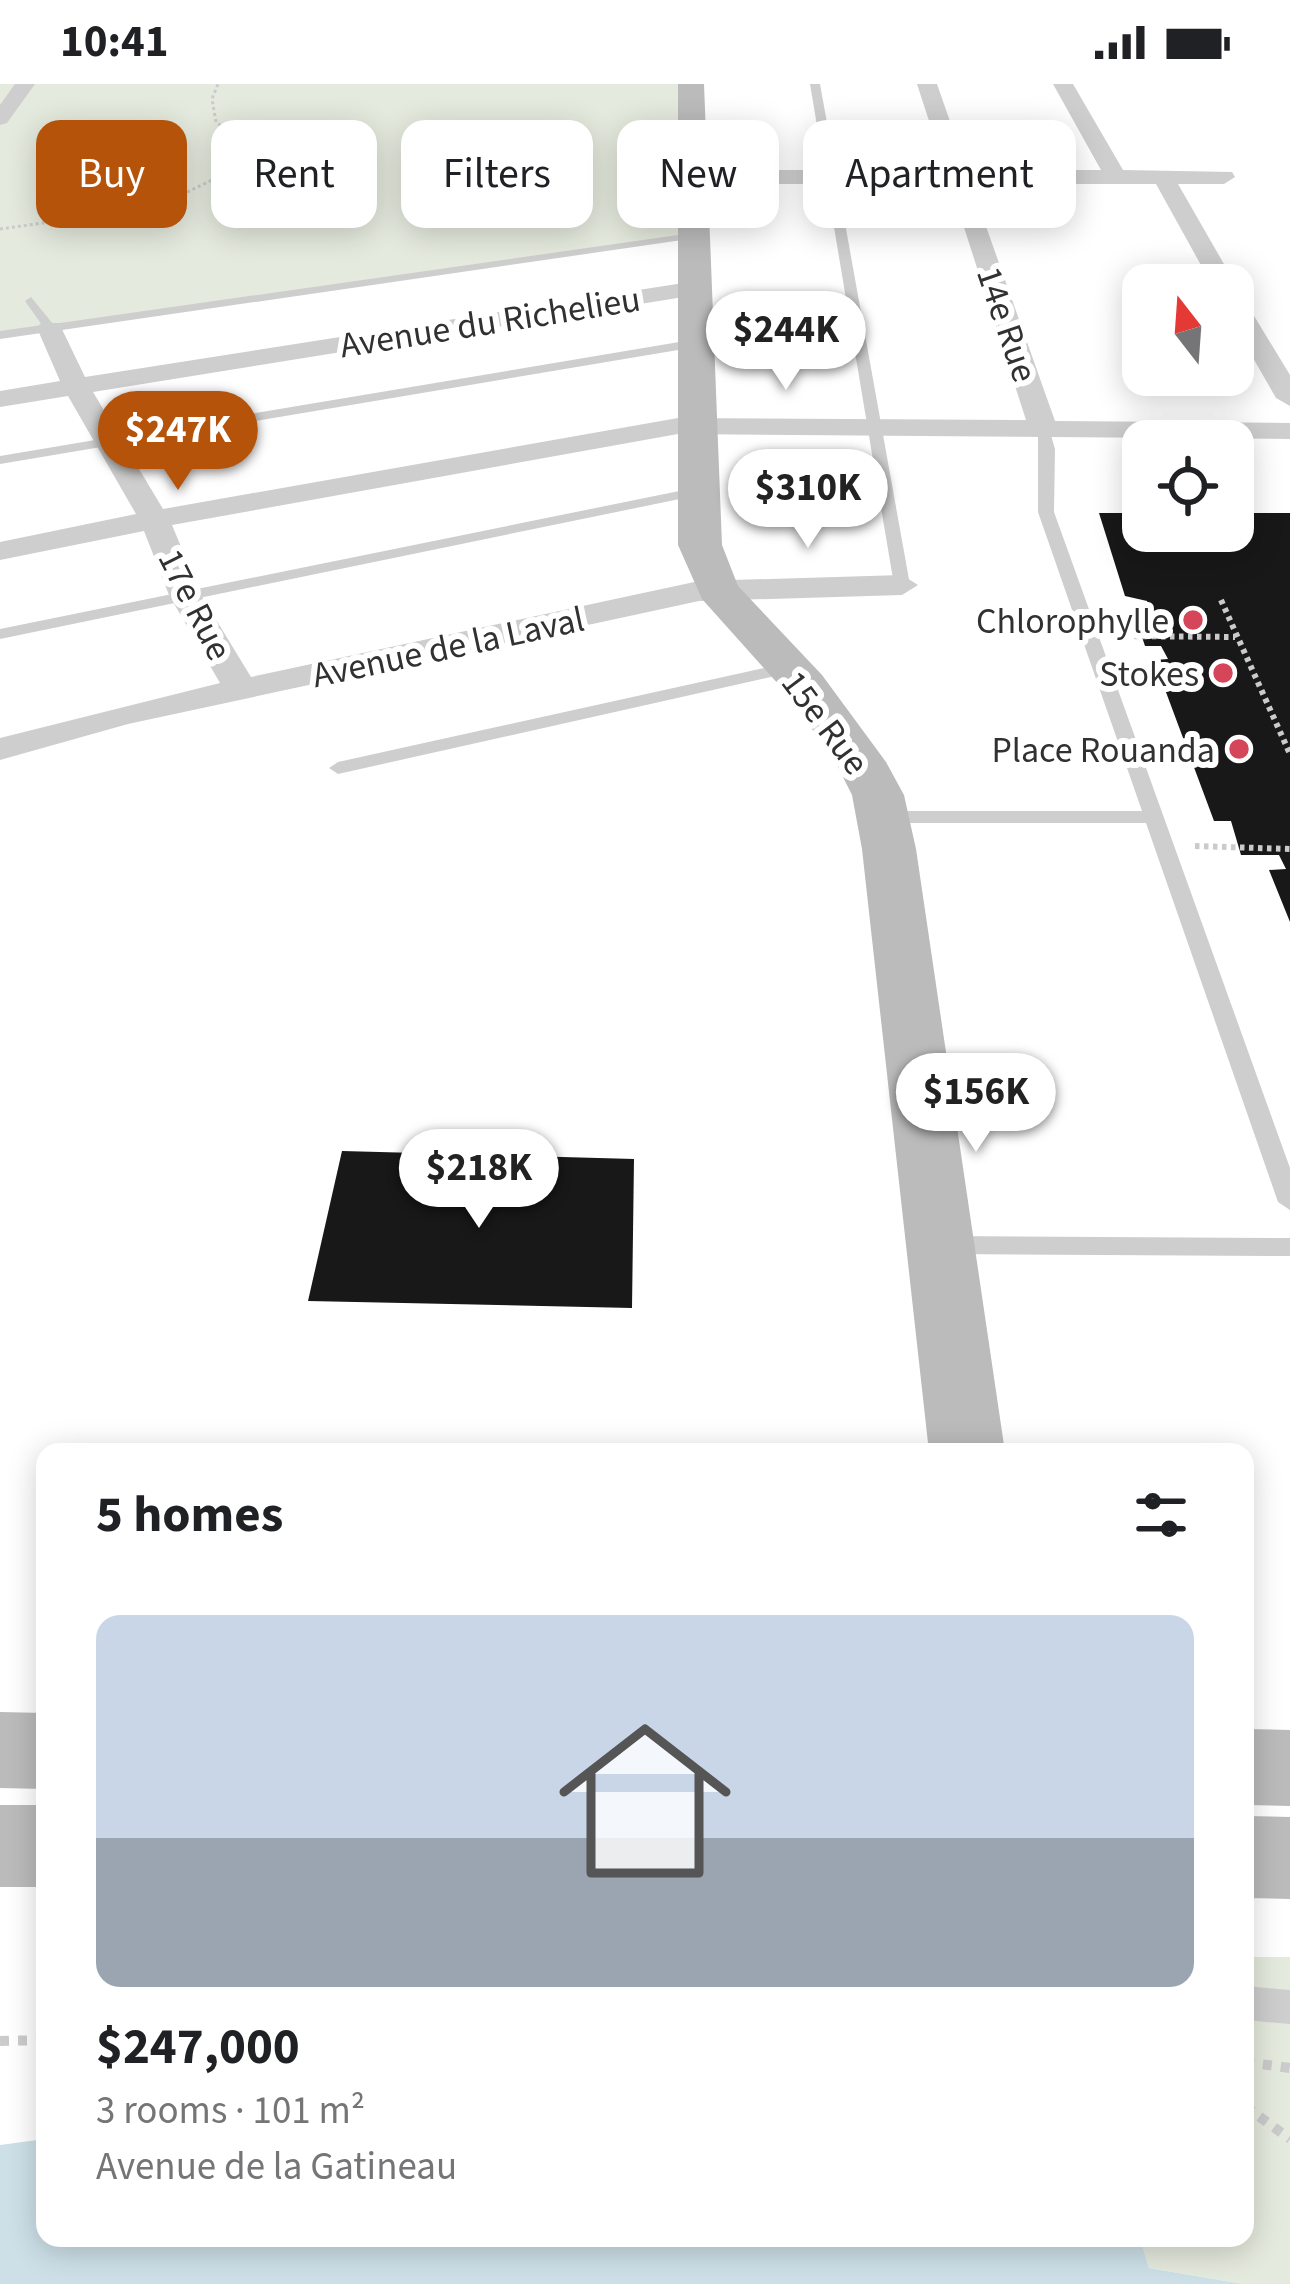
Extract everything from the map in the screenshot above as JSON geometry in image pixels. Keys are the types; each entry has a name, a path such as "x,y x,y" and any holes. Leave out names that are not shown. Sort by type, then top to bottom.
{"street":[{"path":"0,118 25,84"},
{"name":"15e Rue","path":"691,84 691,120"},
{"name":"14e Rue","path":"927,84 939,120"},
{"path":"1063,84 1116,178"},
{"path":"1076,178 1224,176"},
{"path":"1163,177 1212,264"},
{"name":"15e Rue","path":"692,228 700,545 718,590 788,668 861,762 882,817 966,1443"},
{"name":"14e Rue","path":"975,228 1043,428"},
{"name":"Avenue du Richelieu","path":"0,399 696,288"},
{"name":"17e Rue","path":"50,328 76,387 155,520 185,596 242,690"},
{"path":"1254,337 1290,398"},
{"path":"0,550 518,452 698,425 1290,431"},
{"name":"Avenue de la Laval","path":"0,749 52,731 718,590 902,585"},
{"path":"0,1750 36,1751"},
{"path":"1254,1767 1290,1768"},
{"path":"0,1846 36,1846"},
{"path":"1254,1857 1290,1858"}],"lane":[{"path":"814,84 821,120"},
{"path":"840,228 902,585"},
{"path":"0,335 692,236"},
{"path":"31,301 50,328"},
{"path":"0,460 697,343"},
{"path":"1043,428 1048,449 1046,512 1094,636 1290,1202"},
{"path":"0,634 699,491"},
{"path":"338,768 788,668"},
{"path":"882,817 1154,818"},
{"path":"938,1244 1290,1247"},
{"path":"1254,2004 1290,2007"}],"path":[{"path":"0,230 156,207 254,160 255,151 216,122 212,99 218,84"},
{"path":"1221,600 1290,754"},
{"path":"1094,636 1235,637"},
{"path":"1164,845 1290,849"},
{"path":"0,2041 36,2040"},
{"path":"1254,2063 1290,2068"},
{"path":"1254,2112 1290,2139"}],"shaded area":[{"path":"0,84 691,84 691,120 617,120 617,228 692,228 692,236 0,335"},
{"path":"1254,1957 1290,1957 1290,2284 1243,2284 1149,2268 1143,2247 1254,2247"},
{"path":"36,2140 36,2247 1143,2247 1149,2268 1243,2284 0,2284 0,2145"}],"building":[{"name":"Place Rouanda","path":"1099,513 1122,513 1122,552 1254,552 1254,513 1290,513 1290,922 1269,870 1286,869 1279,855 1241,855 1231,821 1214,821 1154,660 1168,659 1161,646 1145,646 1139,628 1158,628 1147,601 1125,596"},
{"path":"342,1151 634,1159 632,1308 308,1301"}],"place":[{"name":"Chlorophylle","path":"1193,620"},
{"name":"Stokes","path":"1223,673"},
{"name":"Place Rouanda","path":"1239,749"}]}
